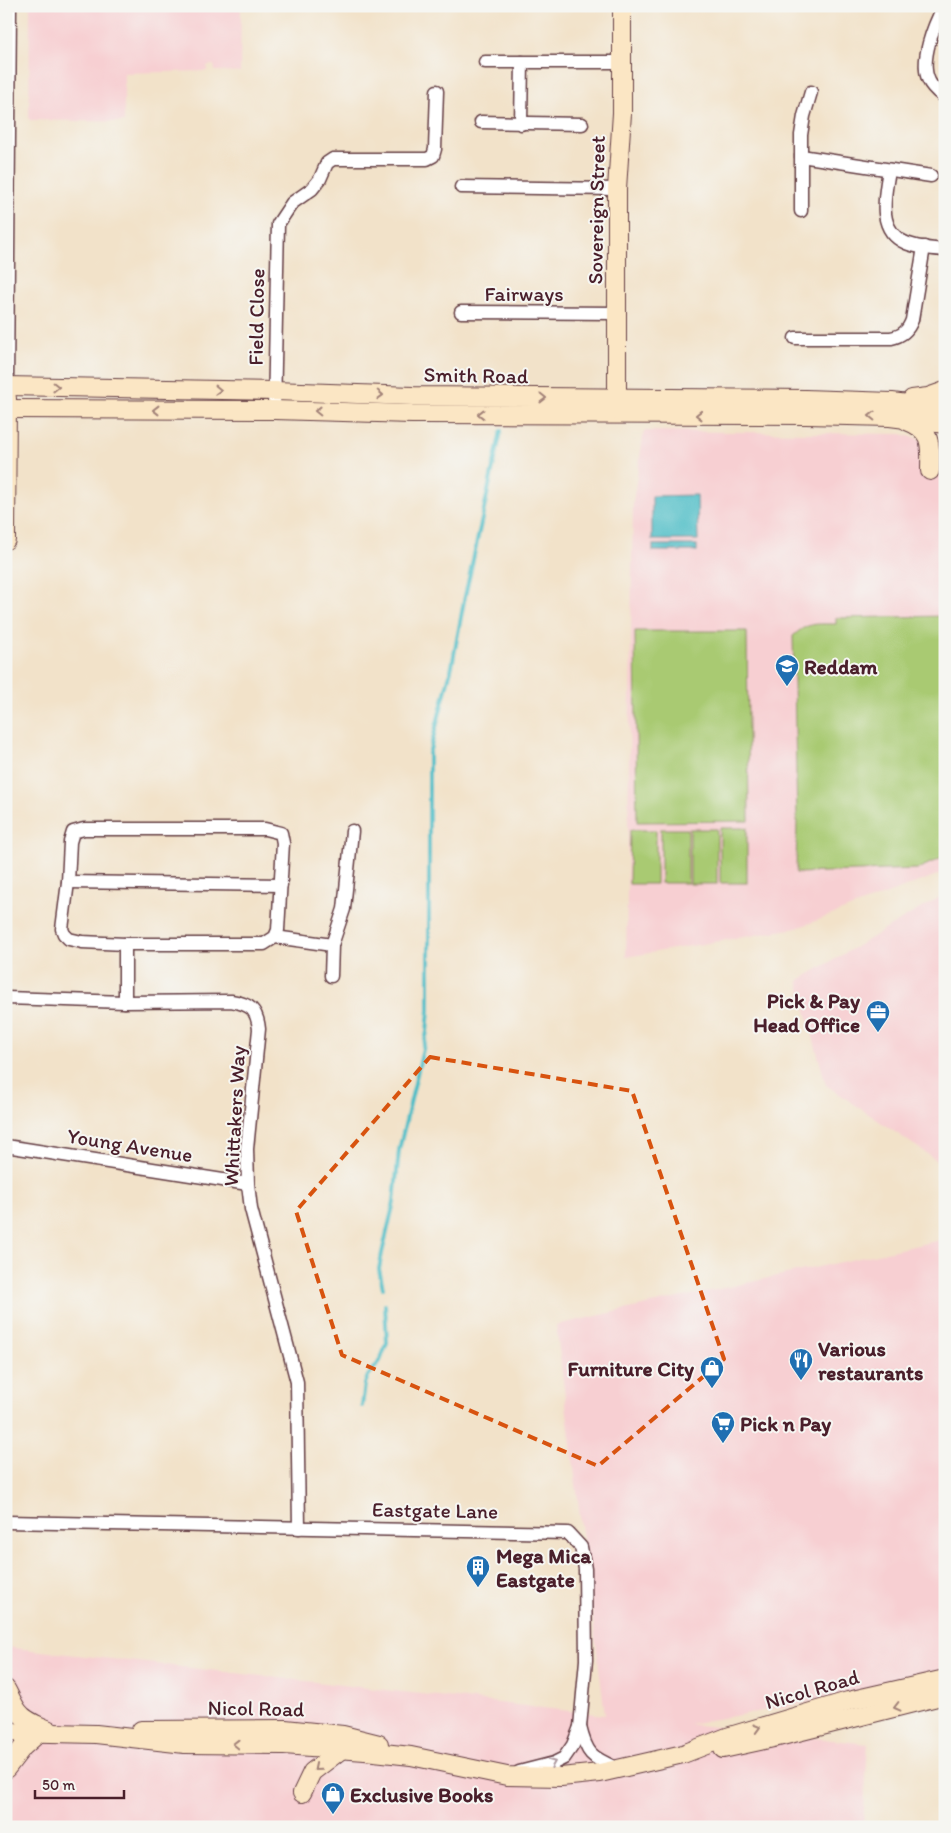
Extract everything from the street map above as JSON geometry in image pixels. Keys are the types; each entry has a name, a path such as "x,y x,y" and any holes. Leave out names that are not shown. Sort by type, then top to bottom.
{"main road":[{"name":"Sovereign Street","path":"617,407 617,189 622,113 622,6"},
{"name":"Smith Road","path":"6,386 274,391 617,407"},
{"path":"6,386 6,540"},
{"path":"896,410 945,390"},
{"name":"Smith Road","path":"7,409 274,410 412,414 805,400 896,410 945,408"},
{"name":"Smith Road","path":"896,410 945,424"},
{"path":"896,410 916,424 928,436 939,472"},
{"name":"Nicol Road","path":"6,1732 96,1734 185,1744 284,1745 342,1749 411,1756 507,1776 561,1777 618,1769 664,1759 695,1750 727,1737 848,1701 944,1683"},
{"path":"6,1689 17,1710 28,1720 48,1732 23,1747 6,1769"},
{"name":"Nicol Road","path":"96,1734 112,1731 286,1729 344,1735 373,1742 411,1756"},
{"path":"302,1793 312,1772 342,1749"}],"street":[{"path":"6,386 10,6"},
{"path":"944,6 935,26 926,58 925,69 930,83 945,98"},
{"path":"485,62 622,62"},
{"path":"521,124 522,62"},
{"name":"Field Close","path":"274,410 278,224 292,203 312,189 320,179 327,163 333,160 427,159 433,156 435,149 436,91"},
{"path":"801,211 802,125 811,92"},
{"path":"481,122 582,124"},
{"path":"802,156 931,176"},
{"path":"889,170 884,204 890,229 896,237 906,243 945,250"},
{"path":"461,187 617,189"},
{"path":"795,338 891,338 904,333 910,327 912,320 924,247"},
{"name":"Fairways","path":"461,312 617,313"},
{"path":"265,829 281,832 281,885 278,930 275,937 264,944 125,944 74,941 64,934 62,920 68,882 71,836 78,830 265,829"},
{"path":"331,976 332,945 344,909 352,831"},
{"path":"68,882 281,885"},
{"path":"275,937 332,945"},
{"path":"125,944 125,1002"},
{"name":"Whittakers Way","path":"6,998 125,1002 231,1001 243,1003 254,1012 259,1029 248,1149 248,1184 251,1210 297,1382 300,1528"},
{"name":"Young Avenue","path":"6,1146 248,1184"},
{"name":"Eastgate Lane","path":"6,1522 568,1533 581,1547 585,1569 586,1660 580,1727 573,1745 564,1758 554,1763 507,1776"},
{"path":"580,1727 586,1750 591,1755 618,1769"}],"highlighted area":[{"path":"430,1057 632,1091 724,1359 598,1466 342,1355 296,1211"}],"shaded area":[{"path":"30,6 241,6 240,72 215,71 214,65 207,66 207,71 124,73 124,122 29,120"},
{"name":"Reddam","path":"644,431 901,434 945,446 945,872 797,928 626,957 633,502"},
{"name":"Pick & Pay Head Office","path":"945,894 945,1166 826,1085 798,981"},
{"path":"945,1239 945,1678 689,1724 868,1744 863,1827 6,1827 6,1647 605,1715 556,1325"}],"green space":[{"path":"945,616 945,856 918,869 796,873 797,819 793,636 808,626 836,624 836,618"},
{"path":"635,631 747,631 749,821 637,822"},
{"path":"720,828 747,828 747,883 720,883"},
{"path":"661,829 688,829 688,883 661,883"},
{"path":"690,829 717,829 717,884 690,884"},
{"path":"630,830 656,830 656,884 629,884"}],"water":[{"path":"697,495 698,540 652,540 652,496"},
{"path":"653,545 697,545 697,551 653,551"}],"waterway":[{"path":"383,1288 379,1269 394,1202 399,1150 427,1032 429,1010 429,754 452,666 464,601 501,431"},
{"path":"362,1406 368,1376 380,1361 387,1343 385,1305"}],"place":[{"name":"Reddam","path":"787,687"},
{"name":"Pick & Pay Head Office","path":"878,1033"},
{"name":"Various restaurants","path":"801,1381"},
{"name":"Furniture City","path":"712,1389"},
{"name":"Pick n Pay","path":"723,1444"},
{"name":"Mega Mica Eastgate","path":"478,1588"},
{"name":"Exclusive Books","path":"333,1815"}]}
